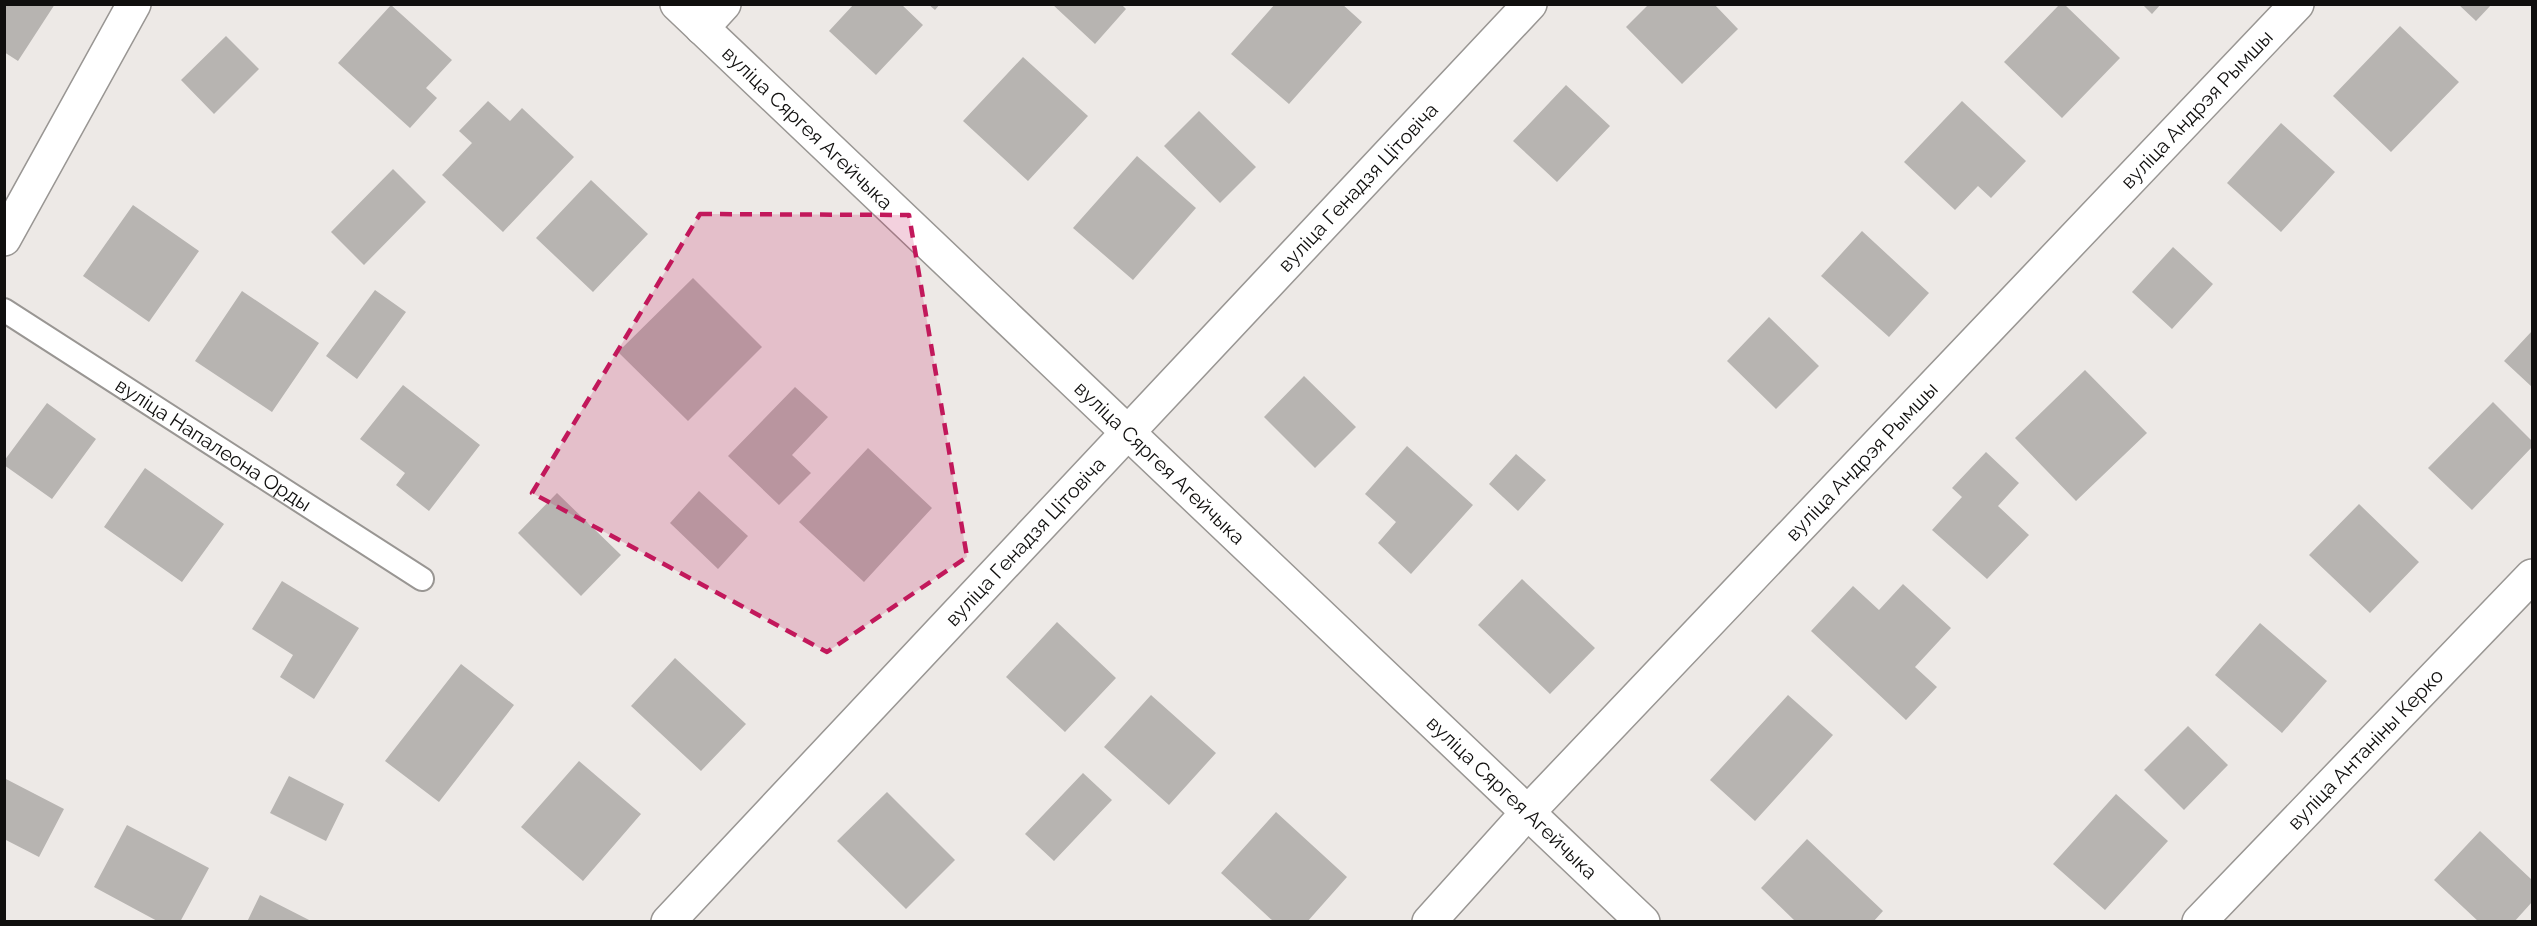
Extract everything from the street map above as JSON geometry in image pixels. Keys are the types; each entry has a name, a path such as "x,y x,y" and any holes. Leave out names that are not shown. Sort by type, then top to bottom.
{"street":[{"path":"4,239 134,4"},
{"name":"вуліца Сяргея Агейчыка","path":"677,4 1643,921"},
{"path":"702,28 724,4"},
{"name":"вуліца Генадзя Цітовіча","path":"668,921 1530,4"},
{"name":"вуліца Андрэя Рымшы","path":"1429,921 1528,812 2298,4"},
{"name":"вуліца Антаніны Керко","path":"2199,921 2532,576"}],"lane":[{"name":"вуліца Напалеона Орды","path":"4,310 422,579"}],"highlighted area":[{"path":"700,214 909,215 967,557 827,652 532,493"}],"building":[{"path":"4,4 55,4 18,61 4,52"},
{"path":"854,4 901,4 923,25 876,75 829,31"},
{"path":"928,4 940,4 935,10"},
{"path":"1052,4 1121,4 1126,9 1095,44"},
{"path":"1275,4 1342,4 1362,22 1289,104 1231,54"},
{"path":"1649,4 1714,4 1738,29 1682,84 1626,27"},
{"path":"2142,4 2161,4 2152,14"},
{"path":"2458,4 2492,4 2476,21"},
{"path":"391,5 452,60 426,88 437,98 410,128 338,63"},
{"path":"2059,5 2065,5 2120,58 2062,118 2004,62"},
{"path":"2400,26 2459,82 2391,152 2333,96"},
{"path":"226,36 259,69 214,114 181,80"},
{"path":"1023,57 1088,116 1028,181 963,121"},
{"path":"1566,85 1610,126 1557,182 1513,141"},
{"path":"488,101 510,121 522,108 574,157 503,232 442,175 472,143 459,131"},
{"path":"1962,101 2026,161 1991,198 1978,186 1955,210 1904,162"},
{"path":"1199,111 1256,167 1220,203 1164,146"},
{"path":"2281,123 2335,172 2281,232 2227,183"},
{"path":"1137,156 1196,208 1133,280 1073,228"},
{"path":"393,169 426,202 364,265 331,232"},
{"path":"591,180 648,234 593,292 536,238"},
{"path":"133,205 199,251 149,322 83,276"},
{"path":"1862,231 1929,293 1889,337 1821,276"},
{"path":"2173,247 2213,284 2172,329 2132,292"},
{"path":"693,278 762,347 688,421 618,352"},
{"path":"375,290 406,312 357,379 326,356"},
{"path":"242,291 319,343 272,412 195,361"},
{"path":"1769,317 1819,366 1776,409 1727,361"},
{"path":"2532,331 2532,387 2504,361"},
{"path":"2085,370 2147,433 2076,501 2015,438"},
{"path":"1304,376 1356,427 1315,468 1264,417"},
{"path":"403,385 480,445 429,511 396,485 405,473 360,439"},
{"path":"795,387 828,417 792,455 811,473 779,505 728,456"},
{"path":"2493,402 2532,441 2532,447 2472,510 2428,468"},
{"path":"47,403 96,439 52,499 4,465 4,461"},
{"path":"1407,446 1473,505 1411,574 1378,543 1396,522 1365,494"},
{"path":"868,448 932,508 864,582 799,522"},
{"path":"1986,452 2019,483 1998,506 2029,535 1987,579 1932,530 1962,497 1952,488"},
{"path":"1516,454 1546,480 1518,511 1489,484"},
{"path":"145,468 224,524 182,582 104,527"},
{"path":"699,491 748,536 718,569 670,523"},
{"path":"557,493 621,555 581,596 518,533"},
{"path":"2359,504 2419,562 2370,613 2309,555"},
{"path":"1522,579 1595,648 1550,694 1478,625"},
{"path":"282,581 359,628 314,699 280,677 293,655 252,629"},
{"path":"1903,584 1951,628 1915,667 1937,687 1906,720 1811,631 1853,586 1879,610"},
{"path":"1057,622 1116,678 1065,732 1006,677"},
{"path":"2260,623 2327,681 2282,733 2215,675"},
{"path":"675,658 746,724 701,771 631,706"},
{"path":"461,664 514,705 439,802 385,761"},
{"path":"1151,695 1216,753 1169,805 1104,747"},
{"path":"1788,695 1833,735 1755,821 1710,780"},
{"path":"2188,726 2228,765 2184,810 2144,770"},
{"path":"579,761 641,814 583,881 521,827"},
{"path":"1083,773 1112,800 1054,861 1025,834"},
{"path":"289,776 344,804 326,841 270,813"},
{"path":"4,778 64,809 39,857 4,839"},
{"path":"887,792 955,860 906,909 837,841"},
{"path":"2116,794 2168,841 2105,910 2053,864"},
{"path":"1276,812 1347,877 1307,922 1274,922 1221,873"},
{"path":"127,825 209,868 180,922 159,922 94,887"},
{"path":"2480,831 2532,880 2532,902 2514,922 2479,922 2434,880"},
{"path":"1807,839 1883,911 1873,922 1796,922 1761,888"},
{"path":"260,895 313,922 247,922"}]}
